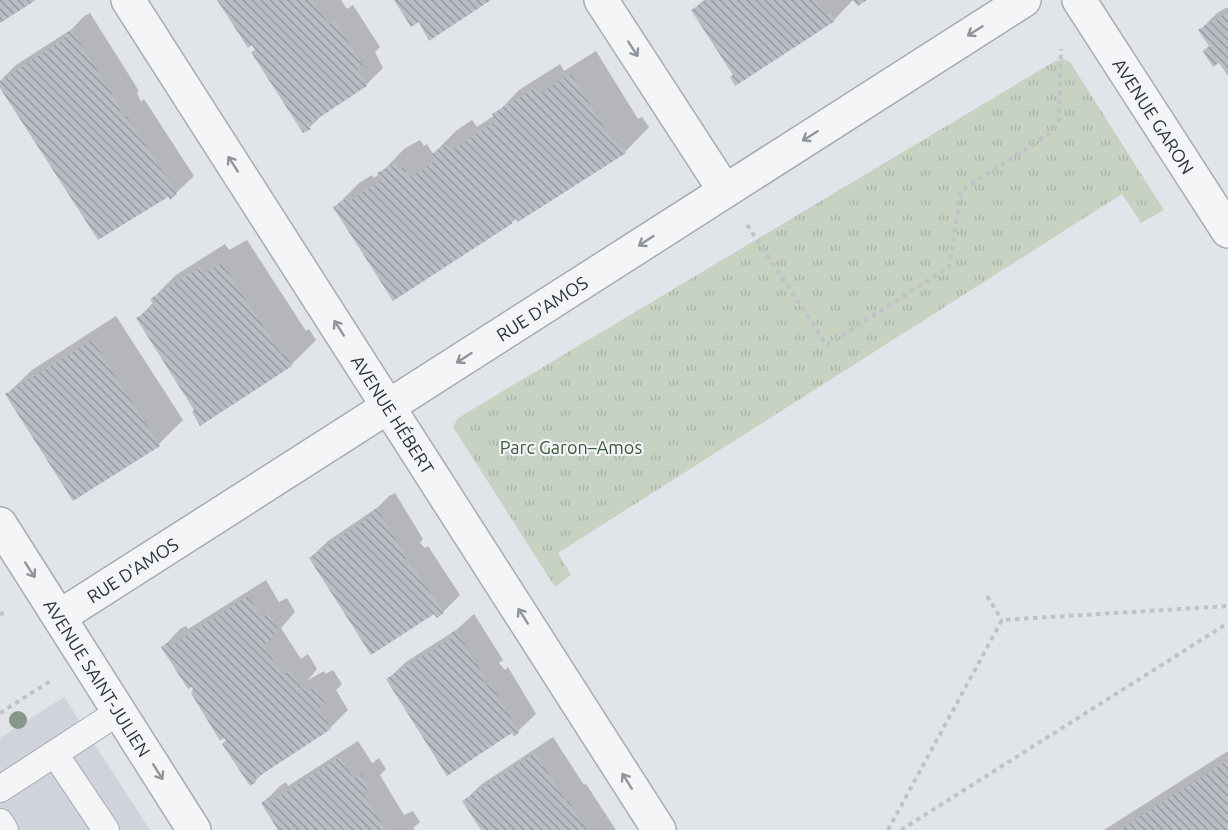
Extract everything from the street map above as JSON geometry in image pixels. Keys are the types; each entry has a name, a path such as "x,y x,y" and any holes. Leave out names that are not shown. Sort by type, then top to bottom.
{"street":[{"name":"AVENUE HÉBERT","path":"128,0 659,830"},
{"path":"601,0 725,190"},
{"name":"RUE D'AMOS","path":"59,616 1024,0"},
{"name":"AVENUE GARON","path":"1079,0 1228,231"},
{"name":"AVENUE SAINT-JULIEN","path":"0,524 194,830"}],"lane":[{"path":"0,789 120,711"},
{"path":"55,754 106,830"},
{"path":"0,822 5,830"}],"path":[{"path":"725,190 827,345 949,267 960,191 1050,134 1059,121 1061,40"},
{"path":"987,596 1002,620"},
{"path":"1002,620 1228,606"},
{"path":"888,830 1002,620"},
{"path":"901,830 1228,623"},
{"path":"0,713 55,678"}],"shaded area":[{"path":"64,697 150,830 0,830 0,738"}],"green space":[{"name":"Parc Garon–Amos","path":"1064,59 1070,62 1164,210 1141,223 1122,194 558,553 571,575 555,587 453,427 458,418 1055,61"}],"building":[{"path":"0,0 36,0 0,23"},
{"path":"217,0 312,0 329,25 335,21 363,66 357,70 367,86 308,125 311,129 303,133 251,52 255,50 252,45 248,48"},
{"path":"394,0 491,0 429,41 419,22 411,27"},
{"path":"707,0 816,0 826,15 830,13 835,21 735,86 730,77 733,75 691,10"},
{"path":"853,0 867,0 858,6"},
{"path":"1228,12 1228,76 1219,63 1213,67 1203,51 1209,46 1198,30"},
{"path":"72,30 122,110 120,112 123,118 126,115 177,194 170,200 168,197 98,240 0,88 0,81 65,38 64,35"},
{"path":"571,74 613,142 617,140 626,153 518,222 515,218 513,219 511,222 513,223 393,301 333,207 347,198 349,201 382,180 377,173 395,163 399,169 403,167 409,178 435,161 431,154 447,144 452,150 496,121 492,114 535,88 539,94"},
{"path":"222,263 281,354 284,351 292,366 200,426 192,412 194,410 136,318 154,306 150,299 200,267 205,273"},
{"path":"92,340 160,446 73,501 5,394"},
{"path":"377,509 407,558 403,561 407,565 410,563 444,613 437,618 434,614 371,655 309,558 371,516 370,513"},
{"path":"248,596 261,618 269,614 279,631 263,645 283,675 290,670 301,688 295,694 306,687 307,691 315,687 325,703 318,708 331,729 255,779 256,782 250,786 222,744 226,740 224,738 220,741 191,693 192,687 188,689 161,647 167,643 170,646"},
{"path":"456,630 486,679 482,681 486,686 490,683 519,732 514,737 512,733 447,776 386,679 450,639 449,635"},
{"path":"535,753 587,830 481,830 462,801"},
{"path":"340,757 354,779 361,774 369,788 363,793 385,830 278,830 261,803 268,798 270,802"},
{"path":"1228,760 1228,830 1119,830"}]}
